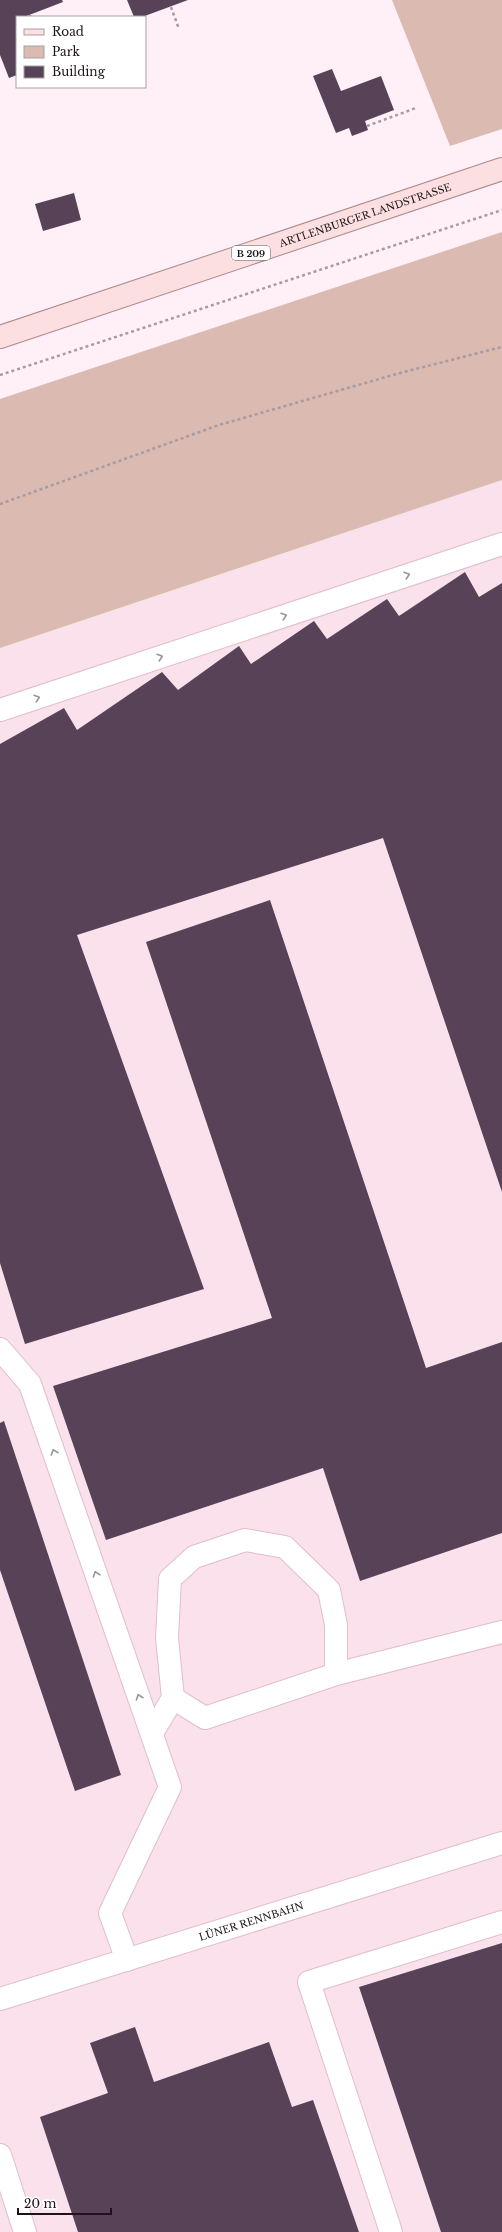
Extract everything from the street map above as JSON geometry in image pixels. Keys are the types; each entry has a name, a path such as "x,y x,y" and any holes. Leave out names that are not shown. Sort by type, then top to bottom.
{"main road":[{"name":"ARTLENBURGER LANDSTRASSE","path":"0,337 502,169"}],"street":[{"path":"0,710 502,544"},
{"path":"0,1349 30,1384 170,1787 110,1913 127,1960"},
{"path":"152,1733 173,1698 166,1638 170,1579 194,1557 245,1540 285,1547 329,1590 336,1626 336,1674"},
{"path":"173,1698 205,1718 336,1674 502,1632"},
{"name":"LÜNER RENNBAHN","path":"0,1999 502,1843"},
{"path":"391,2232 309,1982 502,1922"},
{"path":"0,2155 25,2232"}],"path":[{"path":"170,7 179,29"},
{"path":"367,126 416,108"},
{"path":"0,375 502,210"},
{"path":"0,504 219,425 400,373 502,347"}],"shaded area":[{"path":"502,480 502,2232 0,2232 0,648"}],"green space":[{"path":"392,0 502,0 502,129 450,146"},
{"path":"502,232 502,480 0,648 0,399"}],"building":[{"path":"0,0 62,0 63,2 27,16 16,16 16,75 9,78 0,55"},
{"path":"127,0 188,0 145,16 134,16"},
{"path":"332,69 341,91 381,76 394,110 365,121 368,130 352,136 349,128 336,133 313,76"},
{"path":"74,193 81,220 43,231 35,204"},
{"path":"465,572 479,597 502,583 502,1192 383,838 77,935 204,1289 25,1344 0,1263 0,744 64,708 77,730 162,672 178,690 239,646 251,664 314,621 327,639 387,599 399,616"},
{"path":"270,900 426,1368 502,1342 502,1533 360,1581 323,1468 106,1540 53,1386 272,1318 146,942"},
{"path":"4,1421 121,1775 75,1791 0,1570 0,1423"},
{"path":"502,1943 502,2232 441,2232 359,1987"},
{"path":"135,2027 154,2082 269,2042 292,2107 313,2100 359,2232 78,2232 40,2117 108,2093 90,2043"}]}
